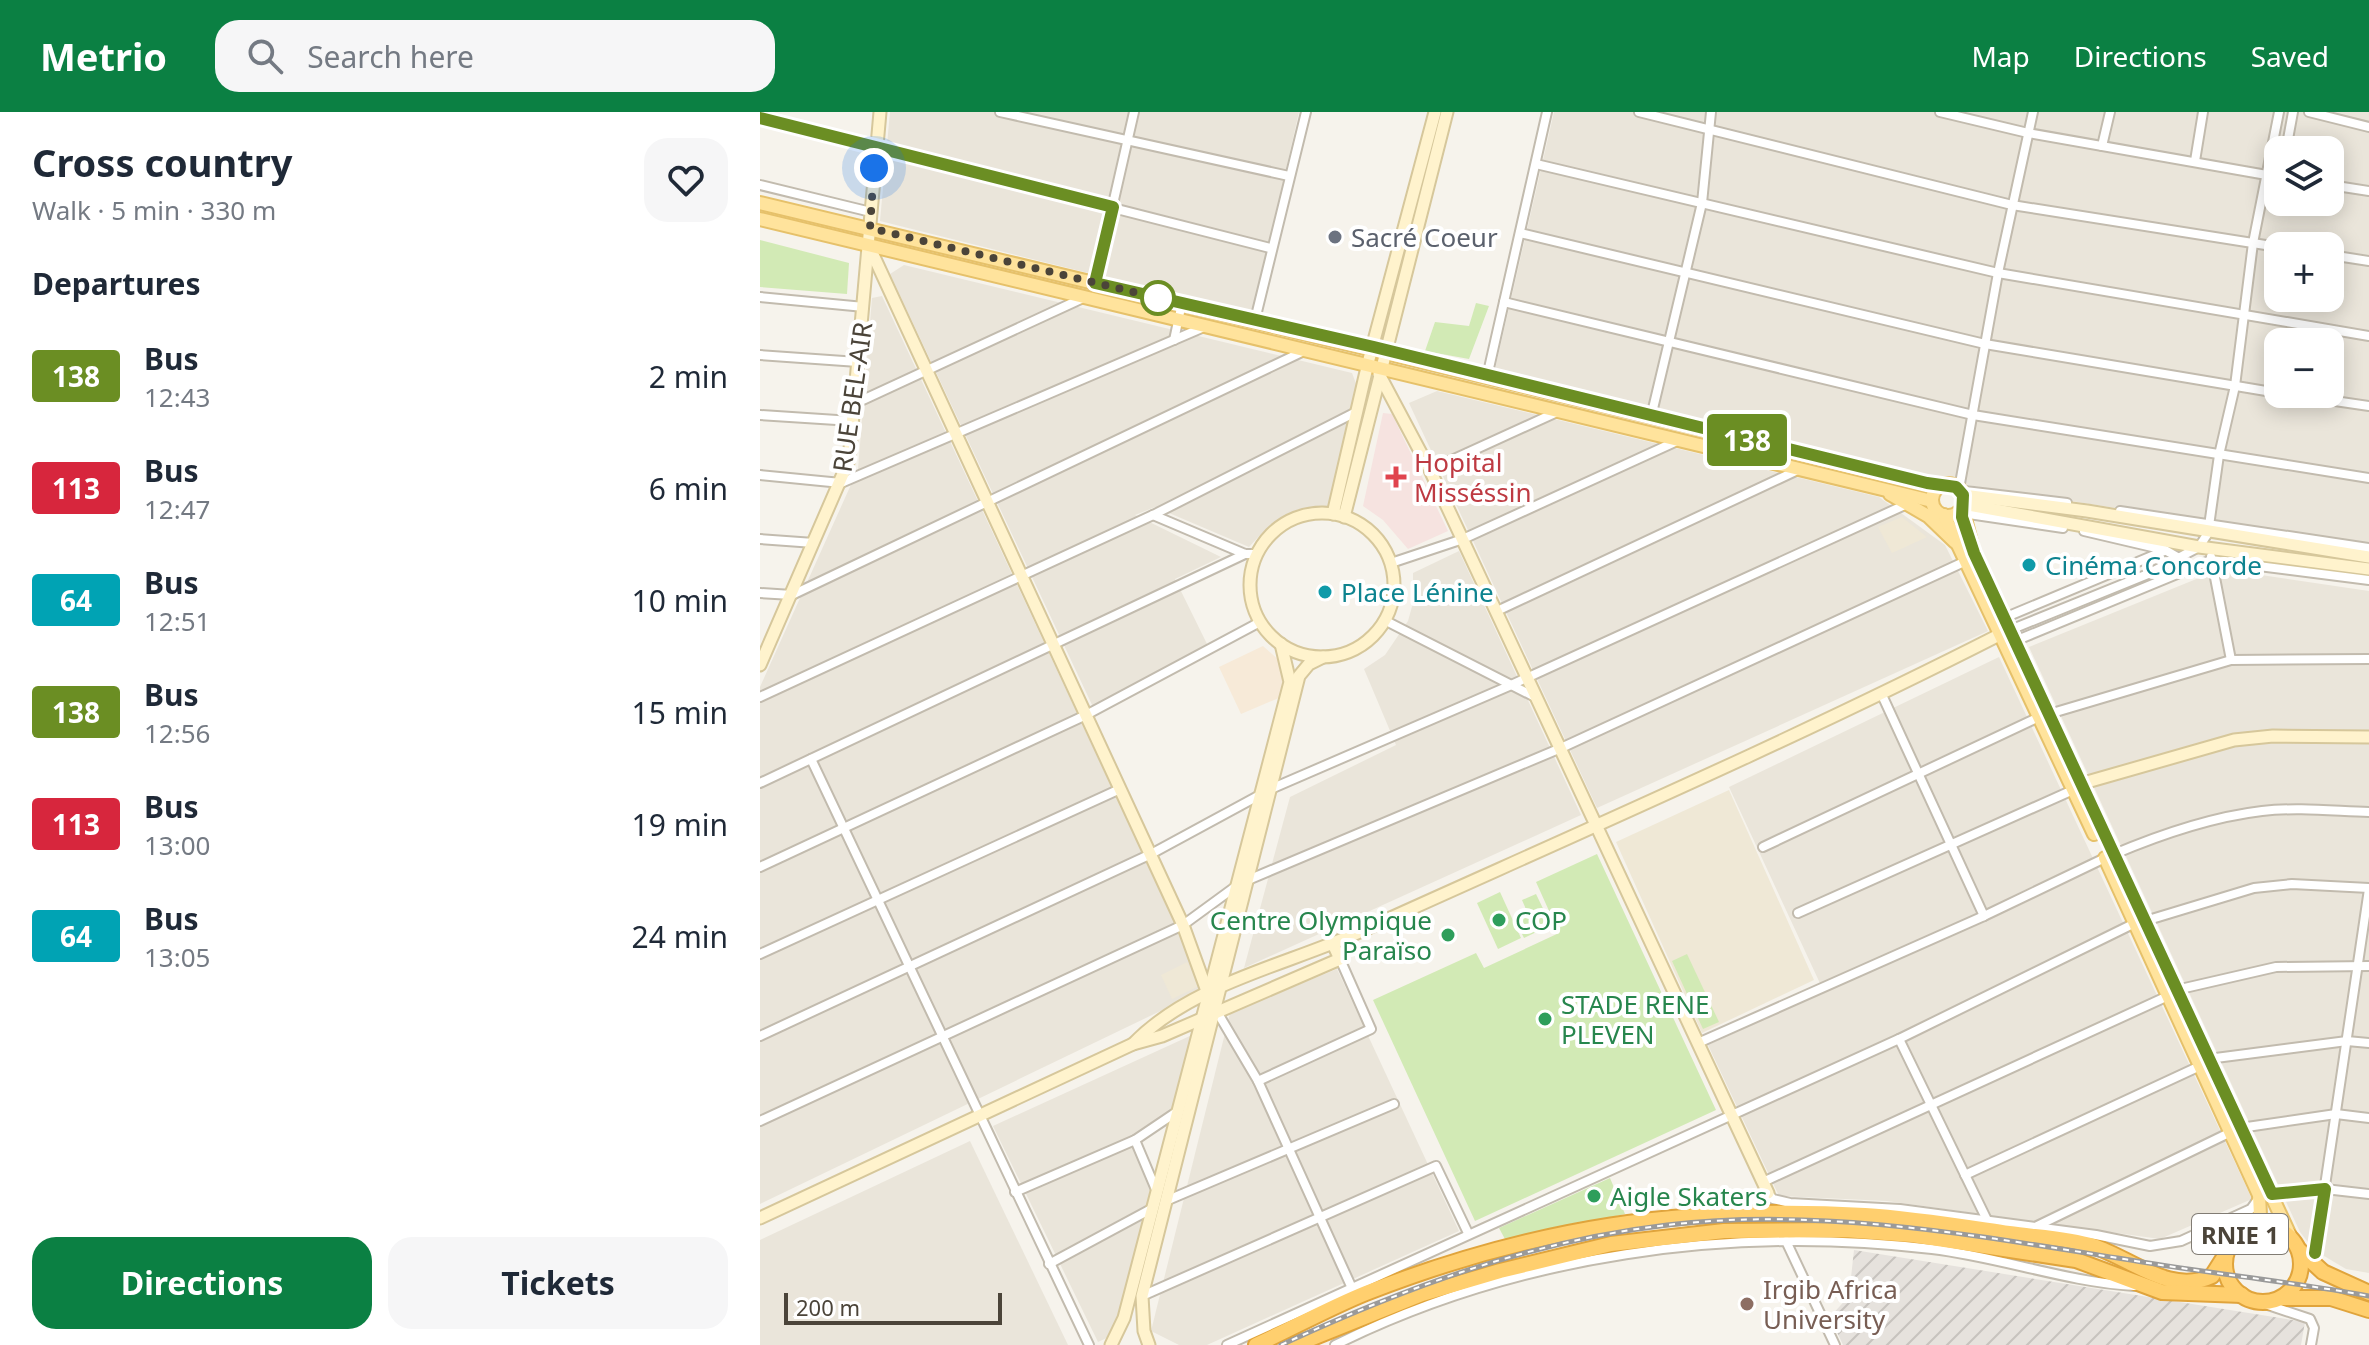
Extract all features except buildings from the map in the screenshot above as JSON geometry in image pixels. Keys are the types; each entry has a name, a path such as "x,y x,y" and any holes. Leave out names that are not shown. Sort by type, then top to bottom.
{"highway":[{"name":"RNIE 1","path":"1256,1345 1367,1293 1493,1252 1581,1229 1664,1216 1818,1213 1928,1221 2090,1245 2144,1271 2188,1281 2212,1276 2234,1240 2251,1228 2275,1228 2323,1272 2369,1293"},
{"path":"1295,1345 1390,1306 1476,1277 1611,1244 1676,1235 1783,1228 1845,1230 2034,1260 2099,1266 2148,1287 2185,1295 2242,1295 2259,1302 2298,1296 2331,1298 2369,1310"},
{"name":"RNIE 1","path":"2278,1299 2289,1291 2299,1277 2301,1263 2295,1244"},
{"name":"RNIE 1","path":"2226,1254 2227,1277 2242,1295"}],"main road":[{"path":"760,203 1380,349 1941,486"},
{"path":"760,219 1932,501"},
{"path":"1861,483 1907,504 1935,522 1963,555"},
{"path":"2008,635 2004,618 1971,546 1961,500 1949,484 1941,486 1934,492 1932,501 1936,510 1944,515 2008,635 2235,1130 2266,1195 2295,1244"},
{"path":"1944,515 1955,514 1961,500"},
{"path":"2251,1228 2260,1215 2266,1195"}],"street":[{"name":"RUE BEL-AIR","path":"761,661 849,460 880,112"},
{"path":"1000,112 1289,176"},
{"path":"1095,283 1134,112"},
{"path":"1255,320 1270,248 1306,112"},
{"path":"1338,515 1376,368 1435,112"},
{"path":"1380,349 1447,112"},
{"path":"1487,377 1547,112"},
{"path":"1639,112 2012,205 2264,245"},
{"path":"1651,417 1702,203 1707,128 1711,112"},
{"path":"1941,112 2028,133 2264,175"},
{"path":"1961,500 1998,273 2033,112"},
{"path":"2102,146 2110,112"},
{"path":"2195,161 2203,112"},
{"path":"2274,136 2279,112"},
{"path":"2289,136 2293,112"},
{"path":"2309,112 2369,127"},
{"path":"760,118 1270,248"},
{"path":"1536,164 1998,273 2369,336"},
{"path":"760,185 871,212"},
{"path":"2344,187 2369,191"},
{"path":"1133,1044 1155,1022 1223,987 1333,944 1882,695 2199,547 2209,528 2219,455 2235,386 2253,243 2264,190"},
{"path":"1520,233 1985,344 2264,391"},
{"path":"869,246 1151,854 1183,925 1208,994"},
{"path":"2344,257 2369,261"},
{"path":"760,297 864,307"},
{"path":"854,404 1083,298"},
{"path":"1504,302 1973,415 2369,478"},
{"path":"1174,340 1182,303"},
{"path":"760,475 841,483 1204,327"},
{"path":"760,593 792,595 1308,349"},
{"path":"760,355 858,362"},
{"path":"1338,515 1356,412 1376,368"},
{"path":"1376,368 1463,539 1773,1199 1790,1203 1876,1206 2162,1246 2251,1209 2266,1195 2325,1189 2369,1194"},
{"path":"2344,402 2369,406"},
{"path":"760,697 1153,515 1356,412"},
{"path":"1430,470 1557,412"},
{"path":"760,415 852,421"},
{"path":"1391,563 1463,539 1680,440"},
{"path":"1497,611 1801,469"},
{"path":"1961,500 1996,493 2369,557"},
{"path":"1961,500 2369,548"},
{"path":"1961,500 2181,542 2212,554 2369,580"},
{"path":"1961,500 2165,550 2179,558"},
{"path":"1273,788 1528,678 1907,504"},
{"path":"760,783 1251,554 1288,522 1309,514 1338,515 1373,533 1391,563 1395,592 1386,621 1360,647 1323,657 1309,664 1299,676 1223,987 1162,1196 1153,1208 1124,1318 1111,1345"},
{"path":"1153,515 1251,554"},
{"path":"2004,618 2165,550 2181,542 2194,529"},
{"path":"760,539 814,543"},
{"path":"1251,554 1250,588 1260,622 1281,644 1299,654 1323,657"},
{"path":"2212,554 2231,660"},
{"path":"2008,635 2212,554 2369,569"},
{"path":"1248,880 1561,748 1963,555"},
{"path":"1386,621 1537,698"},
{"path":"760,867 1086,715 1260,622"},
{"path":"1149,1345 1144,1331 1142,1296 1178,1111 1290,682 1281,644"},
{"path":"1763,847 2044,716 2231,660 2369,659"},
{"path":"1882,695 1984,916"},
{"path":"1798,913 2076,787 2234,740 2273,736 2369,737"},
{"path":"811,759 1089,1345"},
{"path":"760,954 1120,789"},
{"path":"760,1036 1151,854 1258,796"},
{"path":"1698,1043 2147,840 2242,815 2283,810 2369,812"},
{"path":"1227,1345 1899,1039 2139,922 2262,887 2292,884 2369,888 2315,1253"},
{"path":"760,1121 1183,925 1235,887"},
{"path":"1258,1081 1371,1029 1333,944"},
{"path":"760,1218 1133,1044 1162,1036 1202,1015 1340,959"},
{"path":"1766,1187 1931,1105 2172,993 2276,967 2369,966"},
{"path":"1215,1010 1258,1081 1351,1286"},
{"path":"1899,1039 1987,1220"},
{"path":"1965,1175 2204,1063 2347,1041 2369,1043"},
{"path":"1162,1196 1290,1150 1394,1104"},
{"path":"1015,1192 1135,1140 1178,1111"},
{"path":"2035,1227 2235,1130 2336,1114 2369,1118"},
{"path":"1135,1140 1162,1196"},
{"path":"1142,1296 1436,1166 1468,1233"},
{"path":"1049,1264 1153,1208"},
{"path":"1335,1345 1445,1300 1599,1258 1675,1248 1786,1241 1913,1247 2034,1260"},
{"path":"1786,1241 1835,1345"},
{"path":"2259,1302 2310,1319 2314,1328 2311,1345"}],"shaded area":[{"path":"890,112 1299,112 1253,314 880,221"},
{"path":"1554,112 2369,112 2369,547 1967,485 1495,369"},
{"path":"904,265 1352,373 1360,394 1335,504 1296,512 1263,532 1249,547 1155,507 1135,515 1221,557 1175,579 1209,648 1093,707 890,274"},
{"path":"882,296 1206,989 760,1204 760,687 858,469 872,298"},
{"path":"1437,391 1879,497 1945,545 1988,631 1597,808 1409,403"},
{"name":"Hopital Misséssin","path":"1383,413 1392,414 1448,531 1408,549 1383,520 1363,506"},
{"path":"1902,517 1927,537 1892,553 1878,527"},
{"path":"1459,551 1581,815 1244,968 1290,797 1396,745 1364,669 1385,655 1408,621 1413,603 1413,573"},
{"path":"2221,569 2369,591 2369,1273 2346,1269 2314,1250 2300,1232 2029,647"},
{"path":"1263,646 1280,661 1286,677 1281,697 1241,714 1219,667"},
{"path":"1999,657 2252,1199 2160,1239 1887,1201 1779,1196 1708,1045 1824,992 1729,787"},
{"path":"1729,790 1814,980 1702,1033 1616,842"},
{"path":"1187,962 1199,986 1172,999 1161,975"},
{"path":"1337,969 1459,1231 1207,1345 1179,1345 1151,1331 1230,1013"},
{"path":"1192,1035 1195,1043 1178,1117 1129,1139 1156,1197 1122,1331 1098,1342 993,1126"},
{"path":"970,1141 1068,1345 760,1345 760,1240"},
{"path":"1854,1250 2305,1322 2301,1345 1843,1345 1830,1317 1849,1296"}],"green space":[{"path":"760,240 849,263 847,294 760,287"},
{"path":"1476,303 1489,306 1469,359 1425,351 1435,322 1469,326"},
{"path":"1597,854 1716,1110 1475,1221 1373,1000 1476,953 1484,968 1559,933 1536,882"},
{"name":"COP","path":"1500,892 1521,938 1498,949 1477,903"},
{"path":"1536,894 1551,925 1524,938 1515,920 1528,914 1522,900"},
{"path":"1687,954 1719,1022 1703,1029 1672,961"},
{"name":"Aigle Skaters","path":"1610,1178 1625,1214 1506,1241 1499,1228"}],"railway":[{"path":"1281,1345 1421,1286 1518,1255 1616,1232 1724,1220 1782,1219 1896,1226 2369,1296"}],"bus line":[{"name":"138","path":"760,118 1113,207 1095,283 1374,347 1927,483 1956,487 1963,495 1961,512 1974,553 2272,1194 2325,1189 2315,1253"}],"place":[{"name":"Sacré Coeur","path":"1335,237"},
{"name":"Hopital Misséssin","path":"1396,477"},
{"name":"Cinéma Concorde","path":"2029,565"},
{"name":"Place Lénine","path":"1325,592"},
{"name":"COP","path":"1499,920"},
{"name":"Centre Olympique Paraïso","path":"1448,935"},
{"name":"STADE RENE PLEVEN","path":"1545,1019"},
{"name":"Aigle Skaters","path":"1594,1196"},
{"name":"Irgib Africa University","path":"1747,1304"}],"route":[{"path":"874,168 870,228 1158,298"}]}
